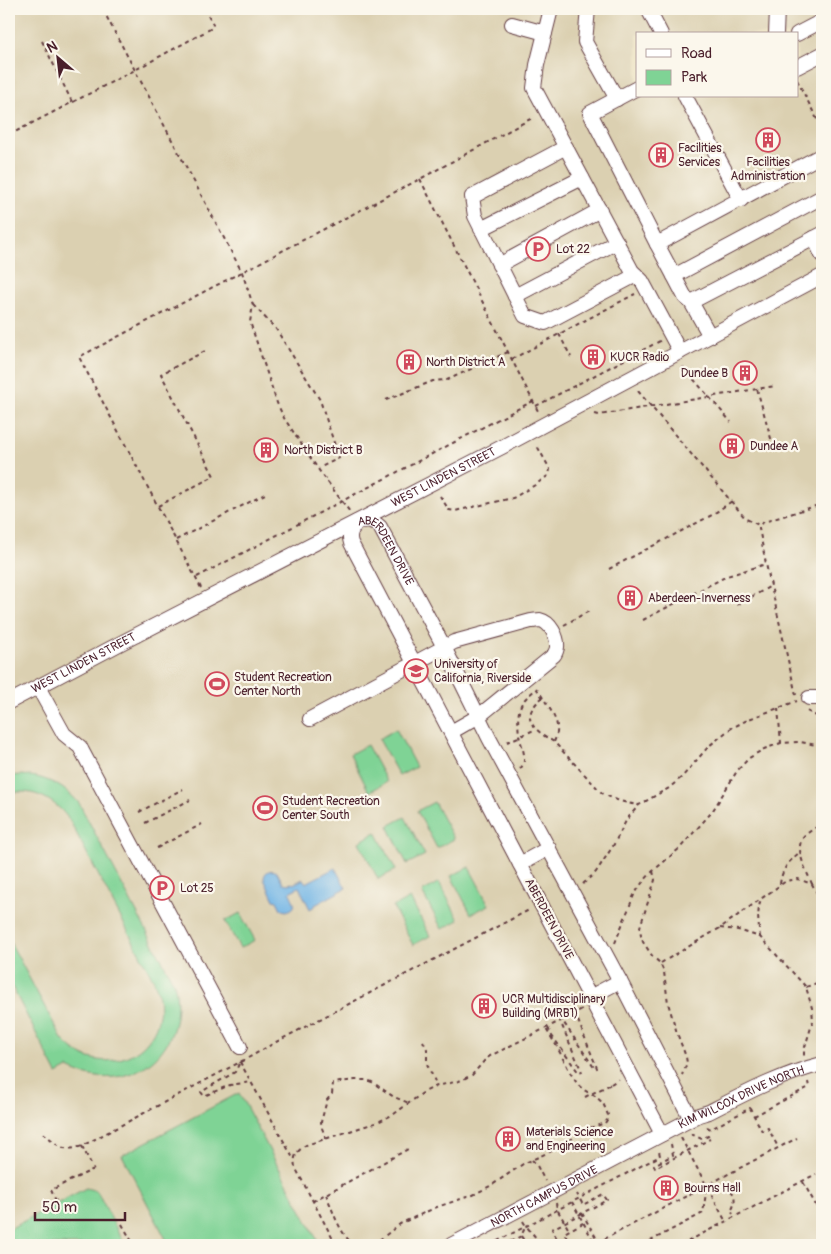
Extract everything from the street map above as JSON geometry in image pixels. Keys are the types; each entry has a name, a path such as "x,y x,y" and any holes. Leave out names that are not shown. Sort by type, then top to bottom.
{"street":[{"path":"551,9 537,65 534,88 632,271 642,280 680,352"},
{"path":"588,9 586,42 617,99"},
{"path":"648,9 660,32"},
{"path":"776,32 777,9"},
{"path":"798,33 822,21"},
{"path":"512,24 545,33"},
{"path":"798,66 822,54"},
{"path":"636,89 590,114 685,297 691,302 710,336"},
{"path":"685,98 741,200"},
{"path":"566,147 472,197 475,216 515,296 526,316 546,322 636,275"},
{"path":"657,244 822,155"},
{"path":"481,229 582,178"},
{"path":"674,276 822,197"},
{"path":"499,265 600,210"},
{"path":"691,302 818,236 822,255"},
{"path":"515,296 617,242"},
{"name":"WEST LINDEN STREET","path":"9,702 538,428 822,276"},
{"name":"ABERDEEN DRIVE","path":"667,1139 587,1003 542,904 351,543 349,537 357,522 369,520 376,522 380,528 620,982 697,1122"},
{"path":"310,719 454,642 531,621 540,620 546,623 553,632 556,641 557,648 554,655 479,716 451,732"},
{"path":"38,687 64,734 80,747 240,1047"},
{"path":"520,864 549,848"},
{"path":"587,1003 620,982"},
{"name":"KIM WILCOX DRIVE NORTH","path":"667,1139 697,1122 700,1115 767,1082 822,1064"},
{"name":"NORTH CAMPUS DRIVE","path":"451,1245 551,1193 667,1139"}],"path":[{"path":"9,135 212,28 213,24 205,9"},
{"path":"103,10 242,272 253,305 276,329 320,400 339,458 318,469"},
{"path":"42,41 72,102"},
{"path":"798,82 822,129"},
{"path":"207,599 80,357 537,116"},
{"path":"420,179 541,417"},
{"path":"512,359 646,288"},
{"path":"253,305 250,322 277,403 284,418 357,522"},
{"path":"559,334 572,356"},
{"path":"536,406 672,336"},
{"path":"158,506 214,476 161,374 205,351"},
{"path":"386,400 433,381 447,380 508,352"},
{"path":"683,367 732,422"},
{"path":"595,414 599,415 776,386"},
{"path":"757,389 774,448"},
{"path":"638,391 746,519 759,525"},
{"path":"196,578 533,401"},
{"path":"440,496 450,510 455,511 513,498 535,485 549,475 550,469 534,437"},
{"path":"176,540 268,493"},
{"path":"609,569 712,515 732,501"},
{"path":"759,525 822,504"},
{"path":"571,890 584,884 596,872 613,846 627,819 639,805 669,788 682,777 713,742 730,729 749,719 798,700 766,564 759,525"},
{"path":"643,620 727,576 766,564"},
{"path":"737,605 771,586"},
{"path":"564,625 589,612"},
{"path":"526,678 543,697 556,722 558,728 554,742"},
{"path":"519,771 525,760 519,736 518,722 521,705 536,689"},
{"path":"543,697 531,711 531,723 535,730 554,742 602,793 611,799 639,805"},
{"path":"778,708 781,743"},
{"path":"505,744 535,730"},
{"path":"612,947 634,895 642,883 680,848 712,812 748,758 764,749 781,743 800,742 822,746"},
{"path":"139,812 183,789"},
{"path":"145,823 190,800"},
{"path":"822,823 804,836 800,842 803,863 822,902"},
{"path":"158,848 202,824"},
{"path":"780,884 781,876 789,861 800,852"},
{"path":"653,871 655,880 640,927 641,936 648,950 660,963 664,972 668,1003 686,1057 687,1064 682,1078"},
{"path":"660,963 720,928 780,884 786,881 798,880 812,884"},
{"path":"760,937 757,918 761,898"},
{"path":"43,1133 61,1147 70,1150 82,1146 276,1042 542,904"},
{"path":"720,928 738,930 760,937 806,987 812,1008 813,1022 804,1050 804,1056"},
{"path":"806,987 818,983 822,984"},
{"path":"294,1160 299,1150 306,1145 378,1122 394,1114 424,1092 472,1075 490,1056 575,1013 587,1003"},
{"path":"561,1020 595,1069 597,1068 575,1013"},
{"path":"547,1028 579,1073 582,1072 561,1020"},
{"path":"374,1245 400,1224 437,1207 473,1195 492,1185 523,1164 558,1148 587,1129 605,1123 608,1115 603,1103 578,1085 547,1028"},
{"path":"423,1040 427,1049 427,1064 437,1086"},
{"path":"240,1062 294,1160 295,1167 336,1245"},
{"path":"240,1062 235,1072 201,1092 204,1096 230,1085 251,1082"},
{"path":"585,1097 621,1078"},
{"path":"326,1139 321,1122 327,1100 332,1094 333,1082 366,1080 372,1082 394,1098 409,1103"},
{"path":"754,1116 809,1087 808,1082"},
{"path":"697,1122 711,1129 750,1108 762,1131 768,1128 778,1147"},
{"path":"667,1139 673,1155 654,1165 655,1168 710,1139 708,1136 702,1140 690,1133"},
{"path":"681,1138 726,1222"},
{"path":"596,1245 797,1138"},
{"path":"82,1146 92,1166"},
{"path":"312,1201 410,1148"},
{"path":"490,1245 660,1156 659,1151"},
{"path":"531,1160 536,1164 551,1193"},
{"path":"56,1201 51,1190 94,1169"},
{"path":"681,1245 816,1174"},
{"path":"803,1181 822,1216"},
{"path":"707,1186 724,1187 734,1194 734,1206 731,1211 733,1214"},
{"path":"643,1245 703,1213 707,1186"},
{"path":"326,1194 342,1230 354,1245"},
{"path":"560,1244 552,1230 607,1200 603,1194 583,1205 580,1198"},
{"path":"572,1202 596,1245"},
{"path":"557,1209 569,1230"},
{"path":"582,1213 599,1242"},
{"path":"571,1245 564,1233 583,1223"},
{"path":"122,1224 134,1245"},
{"path":"500,1245 510,1244 521,1236 526,1226"},
{"path":"526,1226 541,1245"},
{"path":"521,1236 527,1245"},
{"path":"550,1245 569,1242 596,1245"}],"shaded area":[{"name":"University of California, Riverside","path":"9,9 822,9 822,1245 9,1245"}],"green space":[{"path":"396,729 416,767 399,776 379,739"},
{"path":"367,745 387,782 369,792 350,754"},
{"path":"9,776 38,777 60,786 79,803 174,983 177,1007 173,1029 164,1048 151,1062 133,1072 113,1077 91,1076 68,1068 57,1074 9,981 9,940 62,1039 80,1054 99,1060 118,1059 135,1052 148,1040 157,1023 160,1003 154,981 70,821 58,807 44,797 27,792 9,793"},
{"path":"434,802 454,839 437,848 417,811"},
{"path":"405,817 425,855 407,864 388,826"},
{"path":"376,832 396,870 378,879 359,842"},
{"path":"469,867 489,905 471,914 451,876"},
{"path":"439,882 459,920 442,929 422,892"},
{"path":"410,898 430,936 413,945 393,907"},
{"path":"240,913 255,940 240,948 225,921"},
{"path":"239,1093 320,1245 169,1245 122,1155"},
{"path":"86,1188 97,1191 125,1245 9,1245 9,1229"}],"water":[{"path":"335,868 346,888 310,909 299,887 290,893 294,904 293,908 286,911 281,909 277,901 274,900 264,879 266,873 272,870 277,872 283,883 293,884 303,879 306,883"}],"place":[{"name":"Facilities Administration","path":"768,140"},
{"name":"Facilities Services","path":"661,155"},
{"name":"Lot 22","path":"538,249"},
{"name":"KUCR Radio","path":"593,357"},
{"name":"North District A","path":"409,362"},
{"name":"Dundee B","path":"745,373"},
{"name":"Dundee A","path":"732,446"},
{"name":"North District B","path":"266,450"},
{"name":"Aberdeen-Inverness","path":"630,598"},
{"name":"University of California, Riverside","path":"416,671"},
{"name":"Student Recreation Center North","path":"217,684"},
{"name":"Student Recreation Center South","path":"265,808"},
{"name":"Lot 25","path":"162,888"},
{"name":"UCR Multidisciplinary Building (MRB1)","path":"484,1006"},
{"name":"Materials Science and Engineering","path":"508,1139"},
{"name":"Bourns Hall","path":"666,1188"}]}
